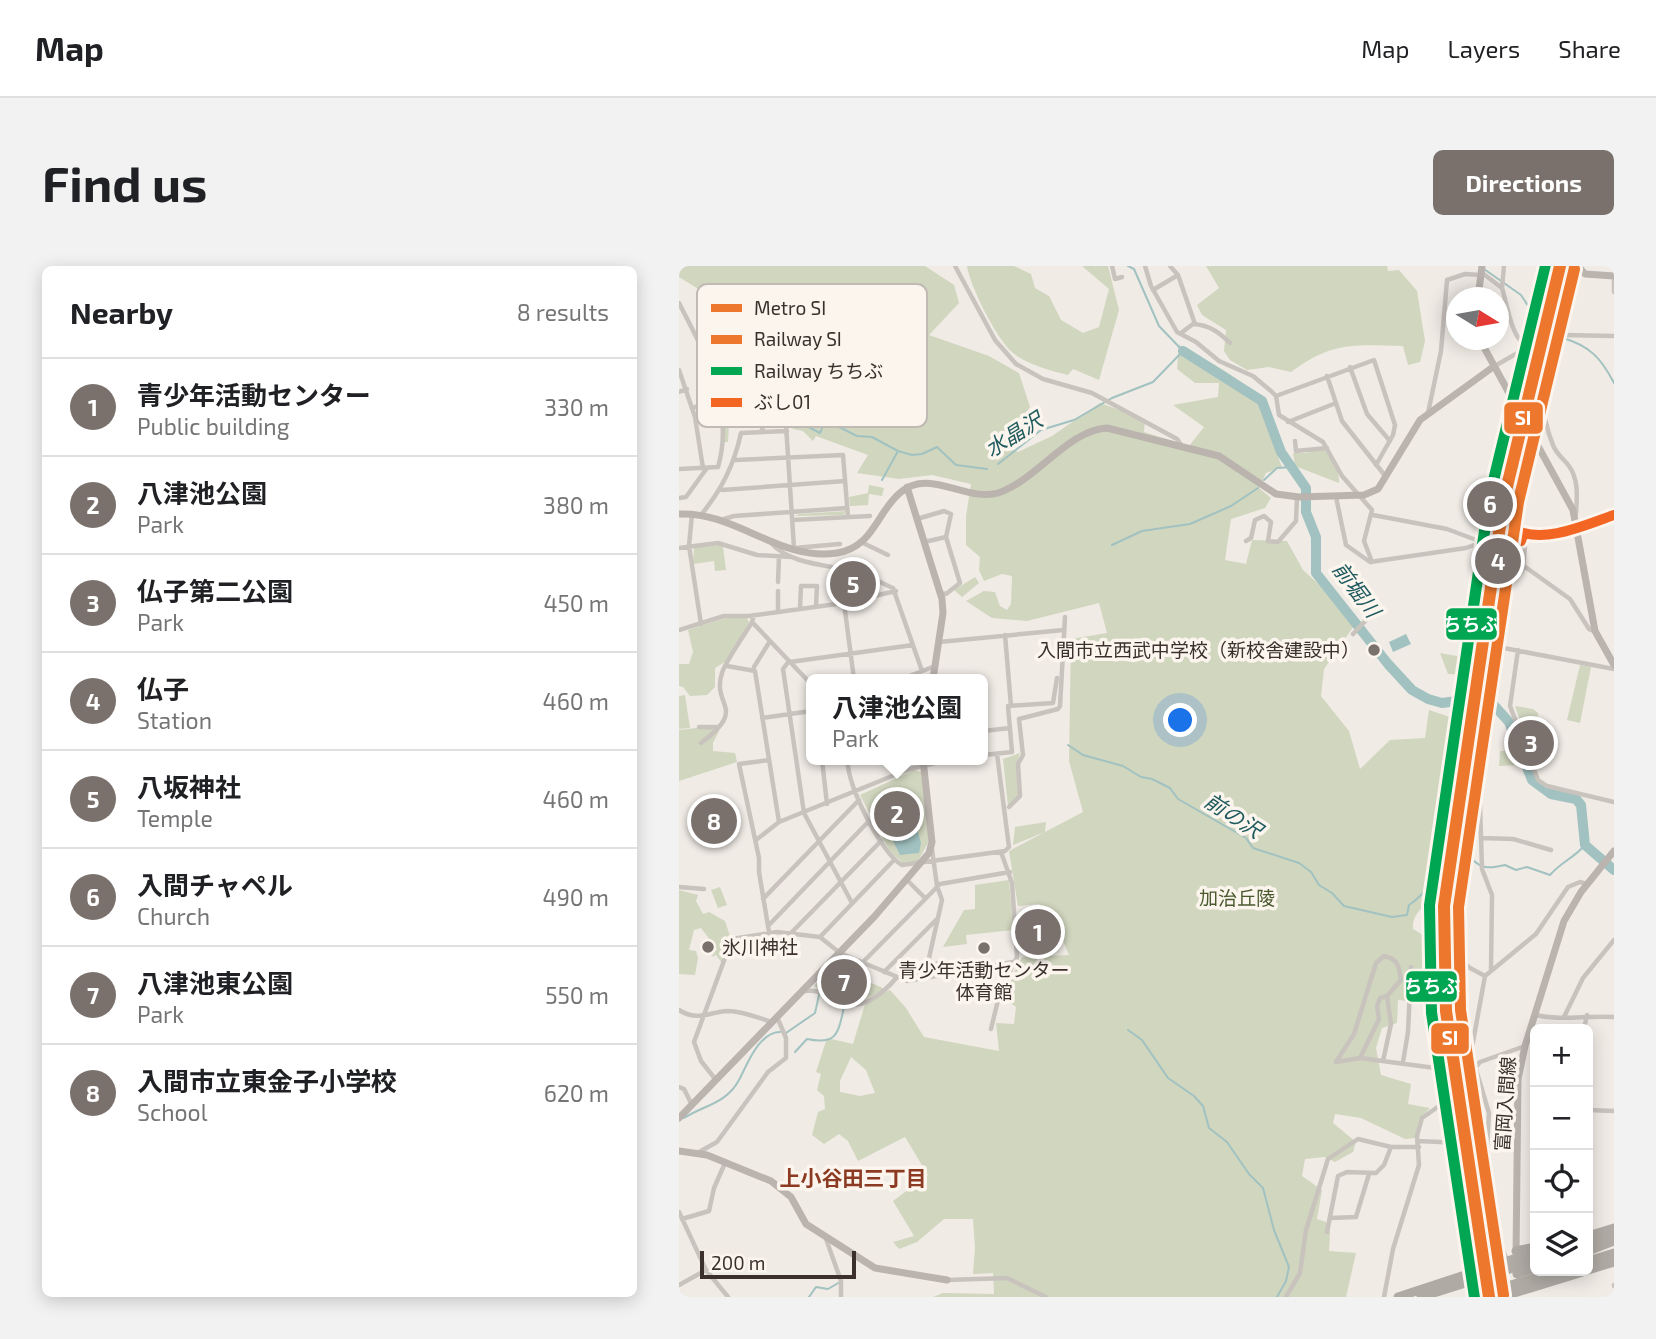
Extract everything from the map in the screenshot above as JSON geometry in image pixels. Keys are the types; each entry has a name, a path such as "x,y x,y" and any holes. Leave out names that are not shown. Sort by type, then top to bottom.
{"highway":[{"path":"1593,1229 1614,1225"},
{"path":"1593,1234 1614,1225"},
{"path":"1593,1242 1614,1236"},
{"path":"1593,1249 1614,1241"},
{"path":"1516,1251 1530,1250"},
{"path":"1398,1297 1530,1252"},
{"path":"1593,1259 1614,1253"},
{"path":"1593,1268 1614,1262"},
{"path":"1421,1297 1530,1263"},
{"path":"1517,1272 1530,1269"},
{"path":"1471,1297 1540,1276"},
{"path":"1501,1297 1568,1276"}],"street":[{"path":"955,266 995,340 1016,364 1043,379 1082,389 1177,439 1183,446"},
{"path":"1112,266 1115,279 1122,277"},
{"path":"1145,266 1153,290 1173,329 1219,361 1253,376 1276,396 1279,415 1287,422 1310,431 1328,448 1342,476 1370,506 1373,515 1364,537 1372,562"},
{"path":"1170,266 1178,275 1195,324"},
{"path":"1504,266 1502,286 1509,323 1528,348 1544,356"},
{"path":"1578,266 1585,274 1614,276 1614,292"},
{"path":"1427,414 1439,362 1447,280 1451,276 1481,271 1502,286"},
{"path":"1153,290 1178,275"},
{"path":"679,304 697,340"},
{"path":"1181,333 1195,324 1216,330 1230,343"},
{"path":"1614,336 1563,335 1548,340 1540,371 1550,436 1557,454 1571,469 1577,485 1577,529 1595,632 1614,667"},
{"path":"794,553 835,553 861,542 875,529 890,503 907,487 925,483 972,495 995,494 1018,483 1083,436 1100,429 1116,429 1219,456 1276,494 1298,497 1360,496 1378,489 1413,429 1427,414 1493,367 1528,348"},
{"path":"1485,350 1576,518"},
{"path":"1276,396 1374,360 1395,425 1390,441 1376,465"},
{"path":"1350,368 1367,414 1390,441"},
{"path":"679,370 687,389 705,468 687,497 679,498"},
{"path":"1327,376 1342,421 1387,477"},
{"path":"679,392 687,389"},
{"path":"1287,422 1336,403"},
{"path":"692,408 697,407"},
{"path":"1336,497 1346,545 1372,562 1466,548 1487,540 1518,411"},
{"path":"679,469 718,467 722,454 721,427"},
{"path":"761,432 763,427"},
{"path":"786,427 794,553"},
{"path":"701,514 721,490 735,460 741,433 787,431"},
{"path":"1295,441 1296,450 1328,448"},
{"path":"735,460 843,455 848,517"},
{"path":"721,490 845,481"},
{"path":"907,487 941,593 943,613 934,674"},
{"path":"1246,541 1251,538 1256,519 1264,516 1272,524 1268,541 1278,542 1296,522 1298,497"},
{"path":"724,519 847,508"},
{"path":"917,519 944,511 951,514 946,537 960,583 946,594 941,593"},
{"path":"679,514 701,514 724,519 794,553 862,574 896,591 922,671"},
{"path":"692,514 689,546 701,624"},
{"path":"1373,515 1441,528 1479,541"},
{"path":"1491,969 1492,895 1482,867 1482,838 1473,766 1504,593 1524,565 1526,535 1577,529 1614,515"},
{"path":"792,520 870,516"},
{"path":"924,542 946,537"},
{"path":"861,542 888,555"},
{"path":"679,548 718,543 757,555 779,557 840,544"},
{"path":"778,582 779,557"},
{"path":"1524,565 1570,599 1589,629 1595,632"},
{"path":"800,608 801,586 817,586 816,606"},
{"path":"778,591 778,611"},
{"path":"679,630 724,616 754,615 844,603 896,591"},
{"path":"844,603 853,674"},
{"path":"701,743 720,727 727,708 721,676 754,615"},
{"path":"1009,807 1020,796 1019,764 1023,755 1019,719 1058,709 1060,706 1065,617"},
{"path":"1353,634 1368,618"},
{"path":"752,622 806,679"},
{"path":"939,642 1064,630"},
{"path":"1005,635 1011,706"},
{"path":"754,667 770,640"},
{"path":"852,903 804,813 783,669 789,662 913,645"},
{"path":"1493,646 1614,667"},
{"path":"1518,650 1510,706 1538,780 1547,786 1614,802"},
{"path":"727,666 755,671 779,822"},
{"path":"914,674 935,666"},
{"path":"988,755 1012,752 1008,706 1053,703 1057,678"},
{"path":"762,718 806,712"},
{"path":"699,727 720,727"},
{"path":"988,730 1010,728"},
{"path":"847,765 855,792 869,821 894,860 902,865 1001,852 1009,847 996,754"},
{"path":"768,929 756,840 739,764 769,760"},
{"path":"822,765 827,804"},
{"path":"756,840 779,822 915,765"},
{"path":"922,765 933,860 942,901 927,967"},
{"path":"763,899 859,800"},
{"path":"768,929 869,821"},
{"path":"1482,838 1513,839 1551,850"},
{"path":"792,932 881,841"},
{"path":"679,1118 840,953 907,880 932,842"},
{"path":"991,1030 1000,992 1014,962 1017,939 1010,872 1001,852"},
{"name":"富岡入間線","path":"1518,1297 1518,1079 1525,1046 1559,934 1572,905 1610,858"},
{"path":"820,937 894,860"},
{"path":"863,962 937,886 1010,872"},
{"path":"907,880 925,898"},
{"path":"1517,1272 1504,1255 1497,1235 1486,1164 1490,1121 1474,1070 1473,1040 1485,976 1491,969 1512,957 1536,934 1568,887 1580,882 1587,884"},
{"path":"679,887 704,889"},
{"path":"1432,902 1430,934 1470,968 1485,976"},
{"path":"884,972 938,918"},
{"path":"716,1080 695,1048 694,1042 732,939 768,929 820,937 840,953 907,981 1014,962"},
{"path":"1565,1017 1583,978 1614,940"},
{"path":"1401,980 1394,959 1384,956 1377,960 1354,1034 1336,1062 1360,1058 1403,1062 1435,1069 1452,1096"},
{"path":"907,981 937,963"},
{"path":"1403,1062 1408,1032 1411,967"},
{"path":"803,991 819,990 842,1003 857,1006 886,990 897,977"},
{"path":"1360,1058 1379,1018 1378,1002 1401,980 1410,979"},
{"path":"1383,1061 1391,1024 1387,996"},
{"path":"679,1010 701,1018 729,1011 775,1020 786,1038 786,1058 768,1072 717,1142 695,1154"},
{"path":"1534,1015 1554,1019 1587,1015 1614,1017"},
{"path":"1585,1024 1587,1015"},
{"path":"1384,1297 1393,1249 1418,1172 1422,1118 1452,1096 1480,1062 1525,1046"},
{"path":"679,1087 684,1089 691,1103"},
{"path":"1593,1110 1614,1111"},
{"path":"1286,1297 1300,1273 1306,1230 1328,1159 1358,1139 1391,1147 1462,1143"},
{"path":"1327,1231 1341,1173 1369,1174 1381,1170 1391,1147"},
{"path":"679,1151 725,1163 778,1185 790,1197 806,1224 875,1268 947,1280 1007,1278 1047,1297"},
{"path":"682,1219 709,1211 714,1188 725,1163"},
{"path":"1330,1218 1356,1217 1369,1174"},
{"path":"679,1212 706,1270 728,1297"},
{"path":"825,1235 824,1241 841,1282 841,1297"},
{"path":"679,1285 706,1270"}],"green space":[{"name":"加治丘陵","path":"679,266 925,266 954,285 959,303 929,335 989,356 1019,373 1030,407 1008,439 1009,447 1018,452 1052,436 1100,403 1145,419 1144,432 1189,446 1204,427 1173,405 1218,397 1219,383 1195,383 1177,369 1179,345 1241,382 1261,403 1270,421 1282,467 1266,473 1259,488 1271,498 1265,508 1231,519 1225,560 1246,564 1252,540 1287,541 1303,570 1358,620 1324,669 1321,696 1349,731 1360,769 1390,740 1425,738 1429,710 1465,722 1443,880 1436,893 1416,915 1413,929 1441,946 1442,1004 1438,1003 1437,977 1425,977 1421,996 1408,1001 1398,1000 1397,1023 1382,1028 1376,1048 1381,1075 1411,1084 1408,1104 1430,1108 1422,1116 1415,1138 1405,1139 1361,1118 1335,1114 1333,1123 1356,1142 1353,1152 1335,1162 1324,1157 1305,1159 1302,1176 1322,1190 1317,1219 1326,1222 1330,1232 1329,1251 1356,1253 1346,1297 933,1297 943,1293 994,1294 993,1273 973,1274 973,1219 944,1219 917,1242 899,1249 893,1242 914,1236 893,1201 928,1175 905,1137 858,1161 848,1141 839,1134 824,1144 812,1135 818,1112 825,1109 824,1096 817,1090 821,1074 816,1072 827,1038 853,1044 866,1001 890,990 906,1008 924,1037 999,1051 996,1023 1014,1024 1016,1007 1002,997 1022,957 1069,955 1051,913 1039,904 1018,906 1009,851 1083,812 1069,761 1071,639 1107,633 1099,603 1027,621 992,618 966,601 984,591 995,592 1000,606 1007,610 1011,604 1012,576 1002,574 984,581 979,570 980,557 966,545 966,516 971,484 932,475 899,479 857,473 868,455 816,436 813,441 803,431 791,427 927,427 927,284 697,284 697,288 679,277","holes":["851,1057 866,1070 875,1093 860,1096 840,1092 840,1081"]},
{"path":"967,266 1014,266 1031,274 1035,288 1049,296 1061,320 1083,333 1099,327 1109,289 1082,266 1108,266 1119,310 1099,380 1073,369 1068,375 1046,369 1013,353 999,337 985,312"},
{"path":"1206,266 1387,266 1388,271 1399,270 1417,291 1425,341 1420,362 1408,365 1403,346 1357,346 1319,355 1291,372 1269,367 1247,370 1230,360 1224,351 1226,330 1202,315 1197,305 1219,288"},
{"path":"723,427 729,427 728,442 724,442"},
{"path":"1320,447 1334,463 1339,483 1295,466 1293,453 1307,453"},
{"path":"869,485 884,488 882,496 869,494 868,505 850,506 849,497 868,493"},
{"path":"846,511 844,515 795,516 799,514"},
{"path":"694,547 723,547 726,570 715,571 714,561 693,564"},
{"path":"975,577 979,583 962,597 954,590"},
{"path":"726,618 747,618 749,622 728,660 715,668 715,687 707,695 690,696 679,686 679,664 689,664 693,652 688,630"},
{"path":"1440,653 1473,659 1471,675 1448,674"},
{"path":"1580,665 1591,667 1580,723 1567,720"},
{"path":"685,695 690,728 679,729 679,696"},
{"path":"1515,706 1533,709 1538,713 1534,760"},
{"path":"705,727 719,731 713,743 713,751 735,753 737,762 679,781 679,730"},
{"path":"1500,751 1514,751 1520,765 1499,766"},
{"path":"1020,753 1017,764 1020,796 1008,806 1003,759"},
{"path":"914,770 921,772 929,841 918,861 903,863 890,852 860,795"},
{"path":"1046,822 1045,832 1013,845 1015,827"},
{"path":"1009,880 1013,930 966,935 967,944 943,947 964,910 975,909 975,885"},
{"path":"720,887 727,905 718,908 711,890"},
{"path":"679,890 698,895 696,901 703,914 709,912 725,921 731,939 722,963 716,955 711,957 717,949 701,928 694,930 689,950 696,951 698,958 695,975 679,974"},
{"path":"840,956 862,965 860,978 885,989 863,1000 849,1002 835,998 814,986"}],"water":[{"path":"1406,634 1411,644 1393,652 1389,642"},
{"path":"905,811 913,813 921,843 919,853 900,855 884,823 890,815"}],"waterway":[{"name":"水晶沢","path":"998,464 1041,430 1074,420 1112,398 1153,382 1183,351 1159,326 1134,269 1128,266"},
{"path":"1484,269 1521,295 1541,326 1558,336"},
{"path":"1563,338 1594,354 1614,383"},
{"name":"前堀川","path":"1183,351 1262,401 1281,452 1306,488 1306,512 1316,537 1316,573 1388,664 1412,690 1428,699 1442,703 1471,699 1492,703 1509,722 1532,780 1551,794 1576,799 1581,805 1585,845 1614,870"},
{"path":"808,427 820,433 823,427"},
{"name":"水晶沢","path":"839,427 857,436 872,437 912,455 937,447 956,465 987,469"},
{"path":"882,480 898,451"},
{"path":"1264,480 1277,468 1293,467"},
{"path":"1112,545 1142,531 1190,524 1231,506 1258,488"},
{"name":"前の沢","path":"1068,745 1083,755 1123,766 1141,777 1170,788 1178,799 1246,838 1253,848 1299,863 1344,906 1392,917 1407,915 1409,905 1435,882 1438,868 1454,869 1472,859 1483,867 1505,865 1516,870 1527,867 1550,875 1585,845"},
{"path":"873,816 885,820"},
{"path":"786,1033 815,1013 819,995"},
{"path":"795,1052 807,1039 824,1040 834,1036 844,1007"},
{"path":"1128,1030 1142,1040 1168,1078 1194,1096 1203,1106 1209,1128 1227,1142 1249,1174 1263,1188 1274,1230 1289,1267 1286,1281 1277,1297"},
{"path":"684,1118 728,1094 760,1043 773,1033 780,1032"},
{"path":"809,1297 816,1287 828,1289 840,1282"}],"metro line":[{"name":"SI","path":"1489,1297 1446,1011 1444,906 1504,499 1560,266"}],"rail line":[{"name":"ちちぶ","path":"1475,1297 1432,1013 1430,905 1490,497 1546,266"},
{"name":"SI","path":"1503,1295 1460,1010 1458,907 1518,502 1574,269"}],"transit line":[{"name":"ぶし01","path":"1523,535 1521,541 1512,539 1515,530 1527,534 1552,534 1614,515"}],"place":[{"name":"入間チャペル","path":"1490,504"},
{"name":"仏子","path":"1498,561"},
{"name":"八坂神社","path":"853,584"},
{"name":"入間市立西武中学校（新校舎建設中）","path":"1374,650"},
{"name":"仏子第二公園","path":"1531,743"},
{"name":"八津池公園","path":"897,814"},
{"name":"入間市立東金子小学校","path":"714,821"},
{"name":"青少年活動センター","path":"1038,932"},
{"name":"氷川神社","path":"708,947"},
{"name":"青少年活動センター 体育館","path":"984,948"},
{"name":"八津池東公園","path":"844,982"}],"district":[{"name":"上小谷田三丁目","path":"853,1179"}]}
